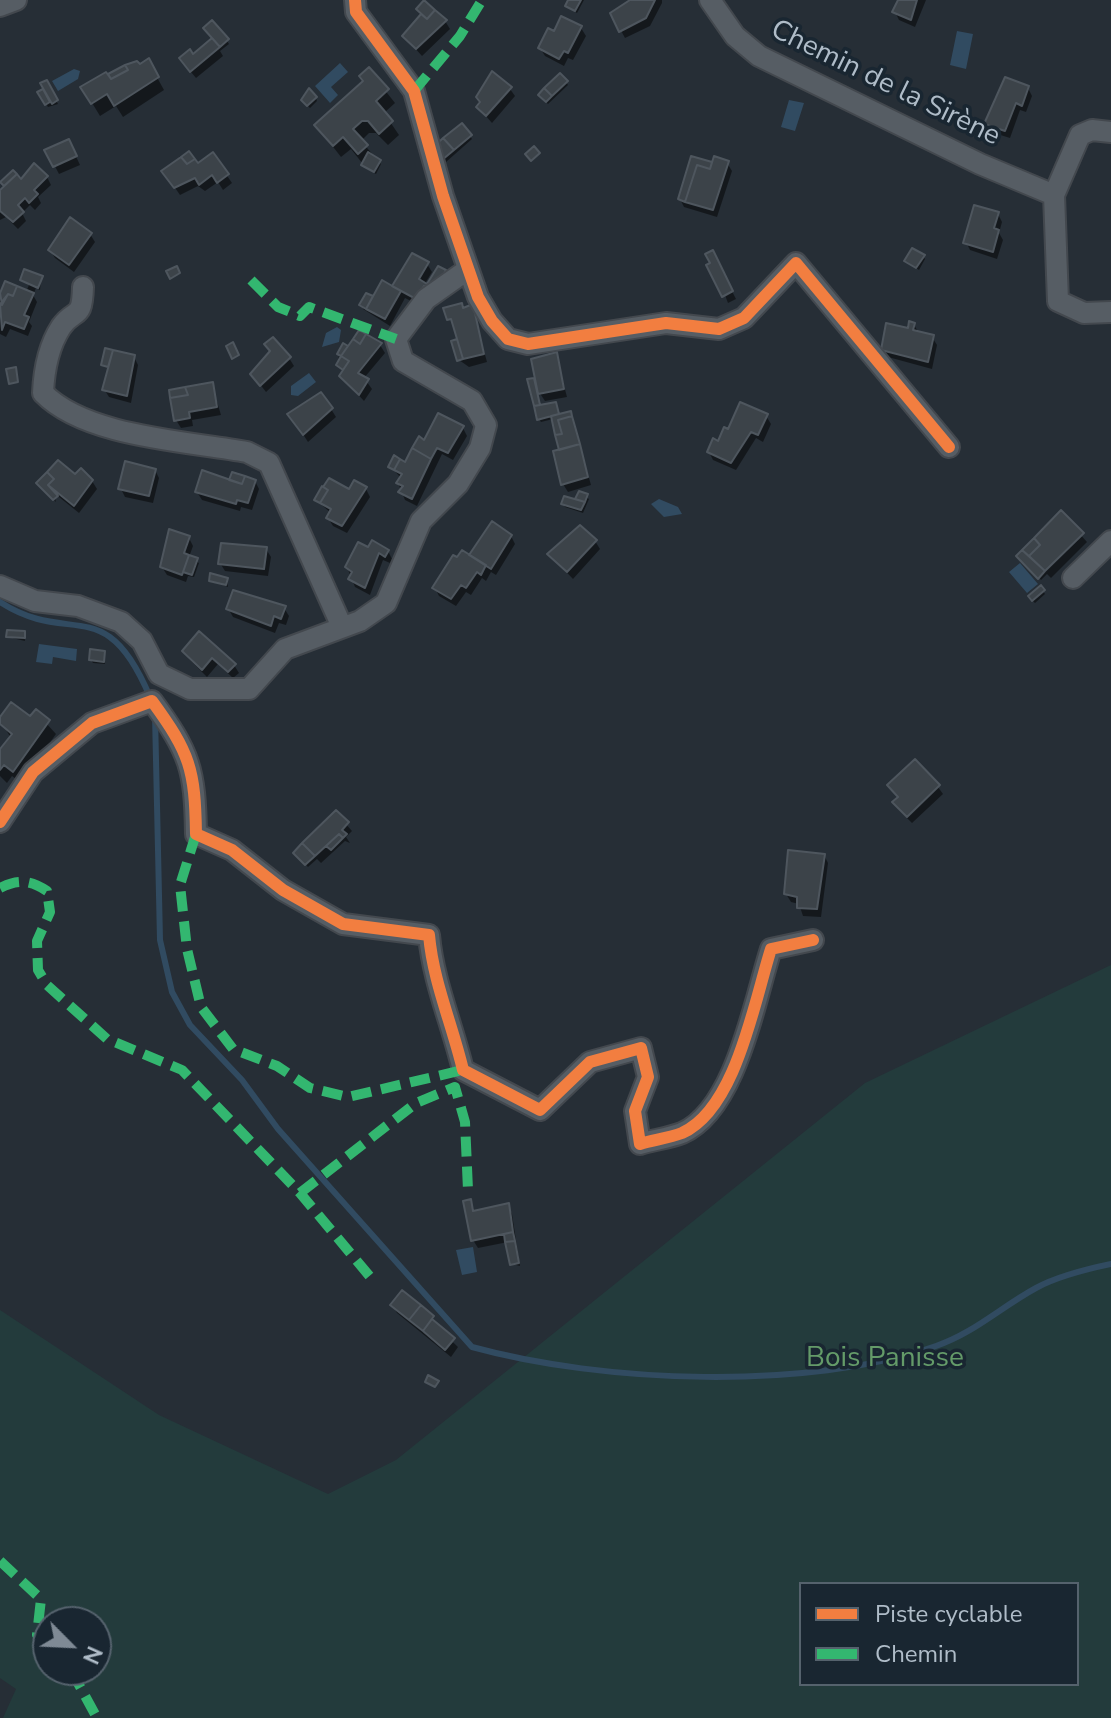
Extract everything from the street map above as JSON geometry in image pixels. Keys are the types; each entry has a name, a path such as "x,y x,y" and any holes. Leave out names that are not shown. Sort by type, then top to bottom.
{"street":[{"path":"0,6 2,0"},
{"path":"0,6 16,0"},
{"path":"355,0 356,12 414,91 467,270 492,321 508,339 528,344 666,323 719,329 744,318 796,263 949,447"},
{"name":"Chemin de la Sirène","path":"710,0 735,36 759,56 980,164 1054,195"},
{"path":"1111,132 1092,130 1080,135 1054,195 1058,301 1084,313 1111,312"},
{"path":"0,586 35,601 78,606 121,622 142,641 159,674 190,689 249,689 285,649 360,621 386,603 421,521 458,484 480,448 486,425 472,401 403,361 396,339 426,299 467,270"},
{"path":"83,287 82,304 75,318 63,324 54,341 44,370 43,393 58,409 92,424 247,452 269,463 342,627"},
{"path":"1073,578 1111,541"},
{"path":"0,822 33,772 92,723 152,701 183,743 196,789 196,834 232,850 283,890 343,924 429,935 432,967 451,1017 463,1070 540,1110 590,1062 641,1048 648,1077 635,1111 640,1144 684,1132 719,1100 771,949 813,940"}],"green space":[{"name":"Bois Panisse","path":"1111,965 1111,1718 3,1718 16,1689 0,1678 0,1310 159,1415 328,1494 396,1460 865,1083"}],"water":[{"path":"957,31 973,34 966,69 950,65"},
{"path":"340,63 348,72 331,87 338,95 330,103 315,86"},
{"path":"74,69 80,71 78,79 58,91 52,81"},
{"path":"789,100 804,103 795,131 781,127"},
{"path":"337,327 341,330 339,342 322,347 326,333"},
{"path":"309,373 316,382 298,396 291,395 291,386"},
{"path":"659,499 678,507 682,514 664,517 651,504"},
{"path":"1020,563 1038,584 1027,593 1009,572"},
{"path":"39,644 77,649 76,661 53,657 52,664 36,662"},
{"path":"473,1247 477,1272 462,1275 456,1250"}],"building":[{"path":"424,0 435,10 427,19 416,9"},
{"path":"568,0 581,0 575,11 565,6"},
{"path":"630,0 655,0 646,18 619,32 610,13"},
{"path":"898,0 917,0 911,20 892,12"},
{"path":"435,10 447,20 416,49 402,36 421,14 427,19"},
{"path":"561,16 582,26 568,53 564,51 559,59 538,48 548,28 554,31"},
{"path":"212,20 229,39 220,47 203,28"},
{"path":"212,38 220,47 190,72 179,58 190,49 193,54"},
{"path":"149,58 159,77 114,106 107,94 91,104 80,87 106,72 111,79 128,70 125,65 137,61 140,64"},
{"path":"125,65 128,70 111,79 108,74"},
{"path":"369,67 389,89 376,101 393,121 379,134 368,121 362,121 353,129 368,145 358,154 343,137 333,146 314,125 363,81 359,76"},
{"path":"492,71 512,87 486,116 476,107 480,102 476,97"},
{"path":"560,73 568,81 552,96 544,88"},
{"path":"1005,77 1029,86 1022,106 1016,103 1005,131 984,124"},
{"path":"47,80 58,100 52,104 40,83"},
{"path":"309,88 317,97 307,106 301,100"},
{"path":"544,88 552,96 546,102 538,95"},
{"path":"43,89 50,102 45,105 37,92"},
{"path":"462,123 472,135 454,150 443,138"},
{"path":"443,138 454,150 442,160 438,143"},
{"path":"69,139 77,156 53,167 44,150"},
{"path":"534,146 540,153 531,161 525,154"},
{"path":"189,151 195,159 187,164 181,157"},
{"path":"213,152 229,174 217,183 212,175 199,185 195,178 174,188 161,171 181,157 187,164 195,159 198,163"},
{"path":"368,152 381,160 374,172 361,165"},
{"path":"691,156 712,162 710,169 697,165 685,202 678,199"},
{"path":"714,156 729,161 713,210 685,202 697,165 710,169"},
{"path":"34,163 48,176 34,190 38,194 29,203 25,198 18,205 24,212 13,222 0,211 0,190 17,174 21,179"},
{"path":"13,170 17,174 4,186 0,182"},
{"path":"974,205 999,212 994,228 999,230 993,252 963,243"},
{"path":"70,217 92,233 69,265 48,250"},
{"path":"912,248 925,255 916,268 904,261"},
{"path":"713,250 733,291 722,297 706,265 710,263 705,254"},
{"path":"412,253 429,262 419,279 427,284 438,266 446,270 434,289 424,286 416,299 392,286"},
{"path":"177,266 180,273 170,279 166,271"},
{"path":"24,269 43,276 38,288 20,280"},
{"path":"382,280 401,291 385,319 366,309"},
{"path":"5,281 17,286 13,296 8,294 2,305 0,293"},
{"path":"17,286 34,293 24,315 29,317 24,329 5,322 2,330 0,304 8,294 13,296"},
{"path":"366,293 373,296 366,309 359,305"},
{"path":"462,303 463,308 473,304 484,354 463,359 451,319 447,320 443,308"},
{"path":"909,321 915,323 913,330 934,335 928,362 881,350 886,323 908,328"},
{"path":"359,330 366,334 360,344 353,339"},
{"path":"366,334 382,343 358,373 369,379 359,395 339,376 349,361 341,356 353,339 360,344"},
{"path":"273,337 291,357 260,386 250,374 270,351 264,344"},
{"path":"457,339 463,359 457,361 451,341"},
{"path":"233,342 239,355 232,359 226,346"},
{"path":"343,343 348,346 341,356 337,354"},
{"path":"105,348 113,350 108,367 101,365"},
{"path":"113,350 135,355 127,396 102,390"},
{"path":"557,352 564,389 538,394 531,359"},
{"path":"341,356 349,361 343,370 336,365"},
{"path":"16,367 18,382 9,384 6,369"},
{"path":"534,378 540,405 534,406 527,379"},
{"path":"213,382 217,407 189,412 190,418 174,421 170,398 188,395 185,387"},
{"path":"185,387 188,395 170,398 169,390"},
{"path":"321,392 333,408 303,435 287,414"},
{"path":"556,402 559,414 537,420 534,406"},
{"path":"740,402 768,414 758,435 751,432 731,463 707,452 713,438 718,441 724,427 728,429"},
{"path":"571,411 572,416 558,420 562,434 555,435 551,416"},
{"path":"438,413 464,426 448,453 437,448 431,459 412,448 419,436 424,440"},
{"path":"572,416 580,444 559,450 555,435 562,434 558,420"},
{"path":"580,444 588,477 561,485 553,451"},
{"path":"412,448 431,459 412,499 398,492 403,486 396,483 402,474 394,470 400,459 405,462"},
{"path":"394,455 400,459 394,470 388,467"},
{"path":"58,460 75,474 81,468 93,480 74,506 48,485 54,479 47,472"},
{"path":"125,461 156,469 149,496 118,489"},
{"path":"202,470 242,484 245,476 256,480 248,503 237,500 236,504 195,492"},
{"path":"47,472 54,479 48,485 58,496 53,500 36,483"},
{"path":"232,472 245,476 242,484 229,480"},
{"path":"329,478 349,489 354,480 367,487 342,526 326,518 331,509 320,503 328,490 323,487"},
{"path":"322,486 328,490 320,503 314,500"},
{"path":"579,491 588,494 585,502 575,499"},
{"path":"564,496 585,502 581,510 561,504"},
{"path":"1061,510 1084,533 1045,571 1029,556 1040,545 1034,538"},
{"path":"492,521 512,535 491,569 469,555"},
{"path":"580,525 597,540 567,572 547,554"},
{"path":"169,529 190,536 184,553 189,555 182,575 160,567"},
{"path":"1034,538 1040,545 1029,556 1022,550"},
{"path":"372,540 389,550 385,557 379,553 365,588 348,579 352,572 345,567 358,542 368,547"},
{"path":"221,543 267,547 264,569 218,564"},
{"path":"462,550 486,565 481,575 477,572 466,588 461,585 451,599 432,588 453,555 457,557"},
{"path":"1022,550 1045,571 1038,579 1016,556"},
{"path":"189,555 198,558 192,575 183,572"},
{"path":"210,573 228,578 226,585 209,581"},
{"path":"1041,585 1045,590 1032,601 1028,596"},
{"path":"233,590 286,606 281,619 274,616 271,626 226,609"},
{"path":"7,630 25,631 25,638 6,637"},
{"path":"199,631 236,664 228,672 212,658 202,670 182,651"},
{"path":"90,649 105,651 104,662 89,660"},
{"path":"11,702 30,716 36,709 50,720 13,772 4,765 0,770 0,749 12,734 0,724 0,717"},
{"path":"915,759 940,785 907,817 892,802 898,797 887,785"},
{"path":"336,810 349,822 342,830 347,834 343,838 339,834 315,856 302,843"},
{"path":"339,834 343,838 331,850 326,846"},
{"path":"302,843 315,856 305,865 293,853"},
{"path":"788,850 825,854 817,909 797,908 797,897 784,894"},
{"path":"471,1199 473,1211 509,1203 513,1232 471,1241 463,1201"},
{"path":"513,1232 515,1241 505,1242 504,1234"},
{"path":"515,1241 519,1263 510,1265 505,1242"},
{"path":"402,1290 421,1305 409,1320 390,1305"},
{"path":"421,1305 434,1316 423,1331 409,1320"},
{"path":"432,1319 455,1338 445,1350 423,1331"},
{"path":"428,1375 439,1381 435,1387 425,1382"}],"waterway":[{"path":"0,602 25,615 101,632 118,643 134,664 150,697"},
{"path":"155,715 160,940 172,992 190,1025 242,1080 278,1129 472,1347 524,1359 642,1374 767,1376 828,1370 884,1360 950,1341 1045,1284 1073,1273 1111,1264"}],"marked path":[{"path":"414,91 460,36 482,0"},
{"path":"251,280 278,307 300,316 309,307 396,339"},
{"path":"196,834 180,885 187,949 201,1007 233,1049 277,1066 310,1088 348,1097 463,1070"},
{"path":"0,888 24,882 47,891 50,912 37,941 38,970 47,985 107,1039 182,1070 300,1193 372,1279"},
{"path":"300,1193 416,1103 455,1087 465,1122 468,1190"},
{"path":"0,1561 41,1599 40,1606"},
{"path":"80,1686 97,1718"}],"cycle path":[{"path":"355,0 356,12 414,91 443,196 478,297 492,321 508,339 528,344 666,323 719,329 744,318 796,263 949,447"},
{"path":"0,822 33,772 92,723 152,701 175,735 188,763 194,793 196,834 232,850 283,890 343,924 429,935 439,986 463,1070 540,1110 590,1062 641,1048 648,1077 635,1111 640,1144 682,1133 701,1120 716,1102 740,1052 771,949 813,940"}]}
